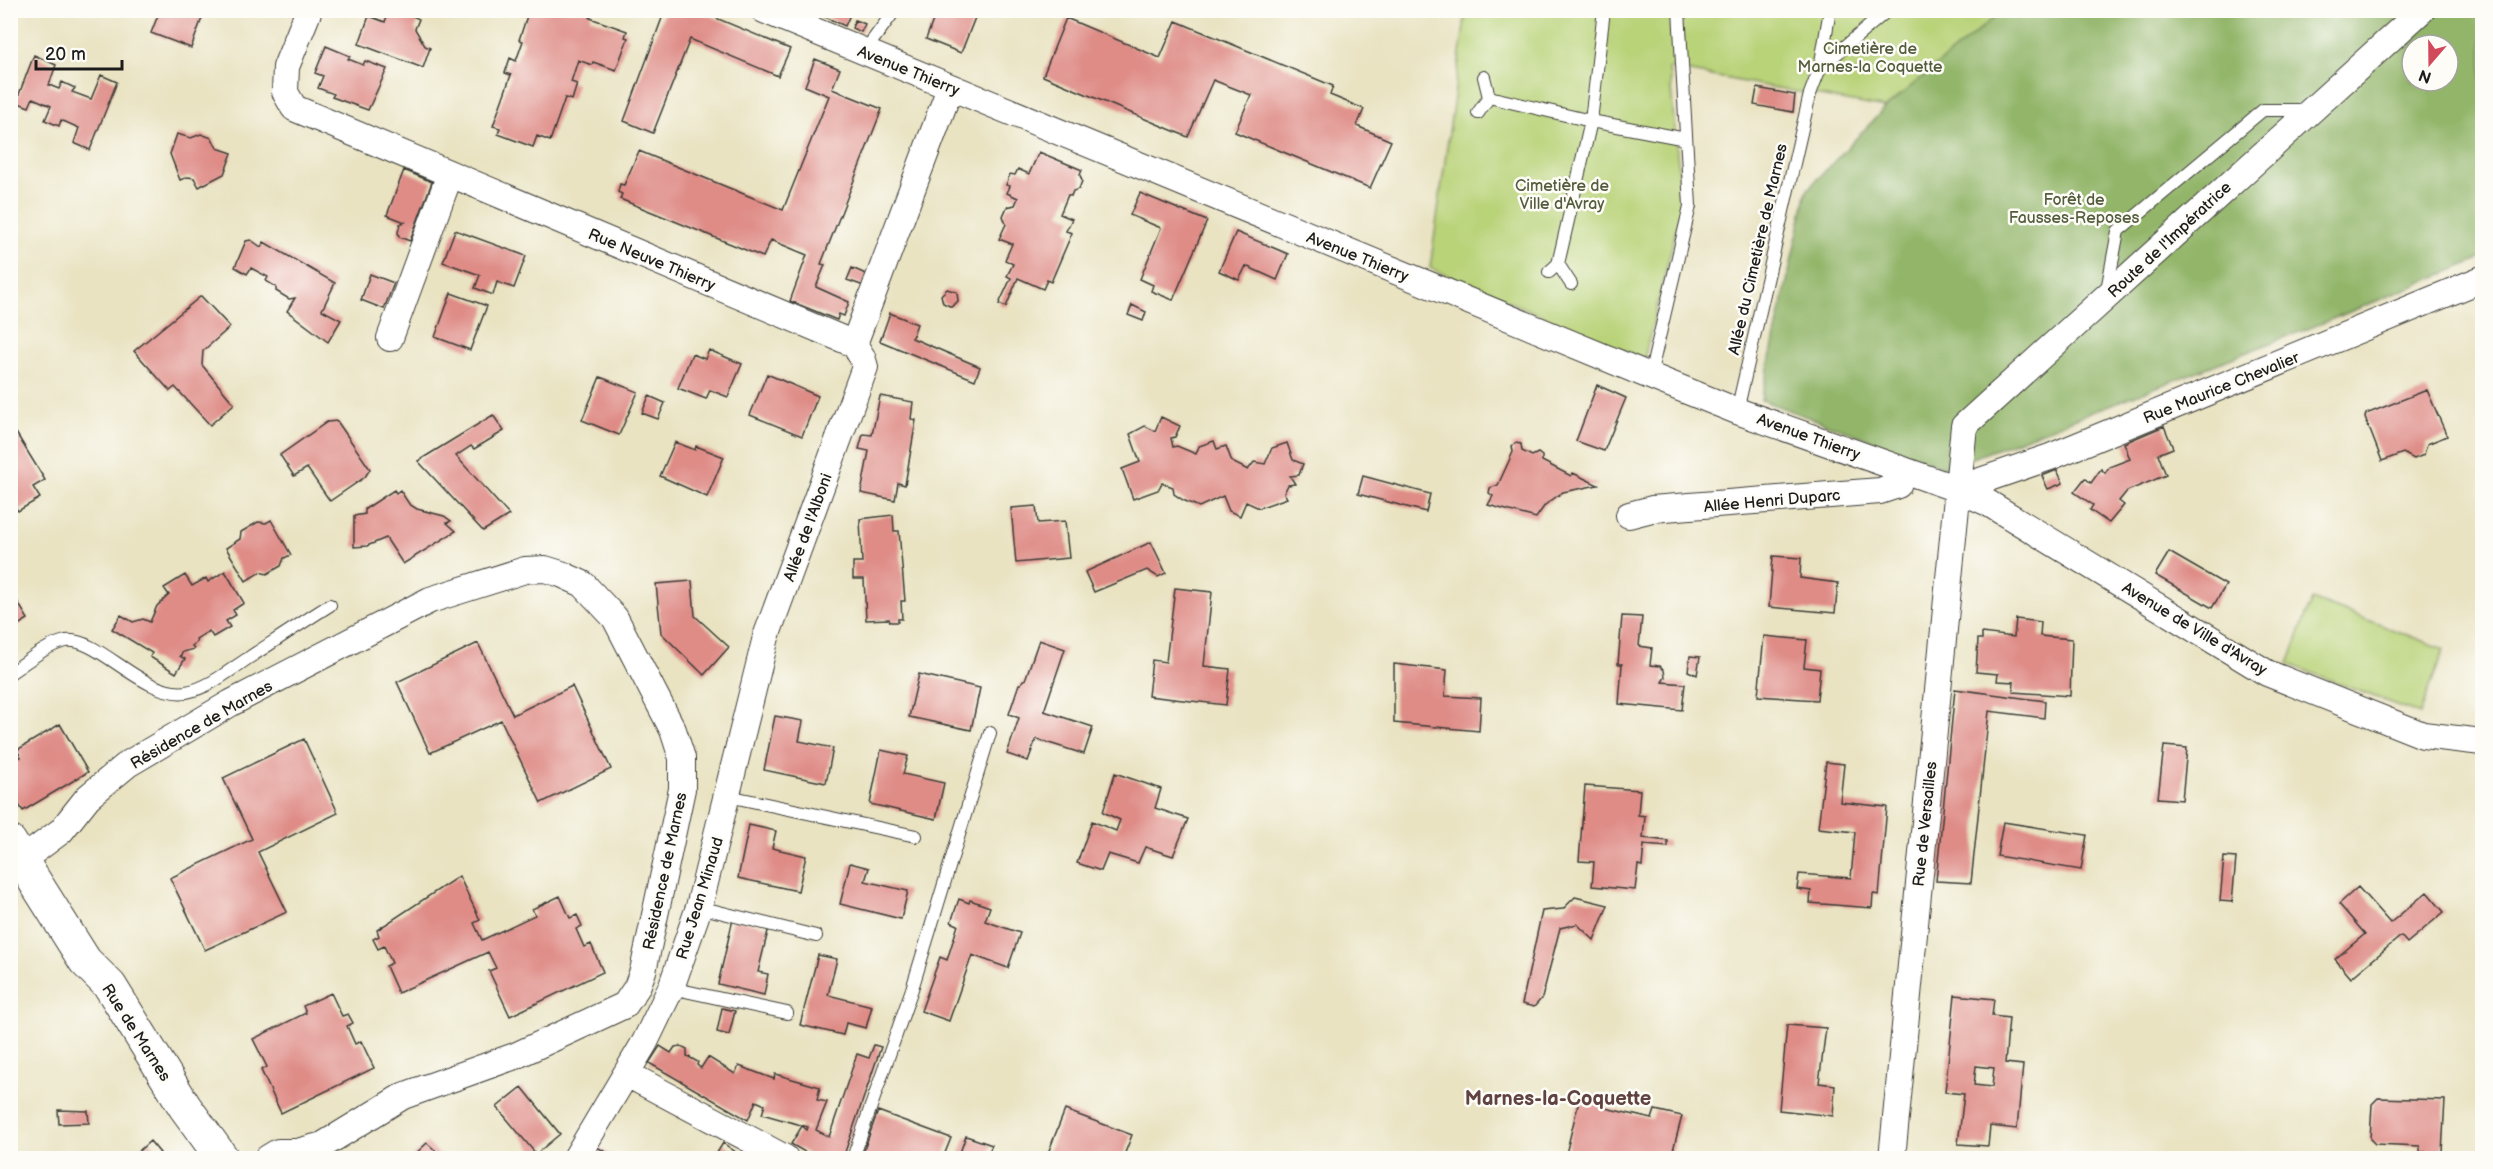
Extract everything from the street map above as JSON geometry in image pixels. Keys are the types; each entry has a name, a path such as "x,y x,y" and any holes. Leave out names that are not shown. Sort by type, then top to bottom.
{"main road":[{"name":"Rue de Marnes","path":"16,851 85,961 97,996 177,1111"},
{"path":"177,1111 198,1158"},
{"path":"177,1111 222,1158"}],"street":[{"name":"Rue Neuve Thierry","path":"309,10 286,67 285,92 294,108 854,344"},
{"name":"Avenue Thierry","path":"764,10 1737,411 1957,489"},
{"name":"Route de l'Impératrice","path":"1957,489 1964,426 2422,10"},
{"path":"854,344 950,88"},
{"path":"390,338 450,174"},
{"name":"Rue Maurice Chevalier","path":"1957,489 2050,457 2482,279"},
{"name":"Allée de l'Alboni","path":"748,714 766,637 865,367 854,344"},
{"name":"Allée Henri Duparc","path":"1629,515 1652,509 1880,491 1899,485 1904,470"},
{"name":"Avenue de Ville d'Avray","path":"1957,489 1988,503 2267,673 2423,735 2482,742"},
{"name":"Rue de Versailles","path":"1892,1158 1957,489"},
{"name":"Résidence de Marnes","path":"16,851 61,831 88,797 128,765 231,703 430,600 525,570 545,569 584,584 615,618 673,730 682,758 682,789 643,971 637,987 625,1005 515,1056 403,1096 323,1145 297,1152 278,1152 268,1158"},
{"name":"Rue Jean Minaud","path":"576,1158 627,1074 671,988 699,907 748,714"},
{"path":"627,1074 786,1158"}],"lane":[{"path":"864,52 895,10"},
{"path":"1571,284 1553,268 1591,121 1604,10"},
{"path":"1650,376 1690,206 1679,10"},
{"name":"Allée du Cimetière de Marnes","path":"1737,411 1810,94 1820,68 1830,10"},
{"path":"1820,68 1888,10"},
{"path":"1478,113 1489,97 1484,77"},
{"path":"1489,97 1591,121 1686,139"},
{"path":"2106,297 2118,231 2264,110 2312,110"},
{"name":"Résidence de Marnes","path":"10,673 49,647 68,641 84,644 145,682 166,690 185,692 211,683 330,605"},
{"path":"854,1158 912,989 990,733"},
{"path":"728,796 916,836"},
{"path":"699,907 816,936"},
{"path":"671,988 787,1013"}],"green space":[{"name":"Cimetière de Ville d'Avray","path":"1466,11 2002,11 1885,108 1669,68 1682,205 1644,359 1430,268"},
{"name":"Forêt de Fausses-Reposes","path":"2002,11 2482,11 2482,258 2320,324 1947,468 1761,400 1807,190 1885,108"},
{"path":"2312,599 2444,649 2420,714 2288,664"}],"building":[{"path":"160,10 205,10 191,48 151,33"},
{"path":"389,10 401,10 419,19 415,29 425,46 430,48 423,68 359,44 369,16 385,22"},
{"path":"529,10 592,10 590,18 627,31 625,37 628,38 616,70 593,62 592,65 578,60 571,82 577,84 572,100 565,98 550,141 537,136 533,147 498,134 500,128 493,126 511,75 505,73 510,58 516,61 523,41 519,40"},
{"path":"665,10 697,10 790,49 778,76 690,39 653,133 624,121"},
{"path":"810,10 852,10 845,26"},
{"path":"937,10 978,10 961,53 926,39"},
{"path":"1027,10 1042,10 1040,16"},
{"path":"1066,18 1160,58 1176,21 1333,86 1330,95 1364,109 1357,126 1391,141 1370,188 1235,132 1251,95 1213,80 1188,137 1043,76"},
{"path":"855,20 865,24 861,32 852,28"},
{"path":"326,46 350,56 348,59 363,65 365,61 387,69 368,110 332,97 334,94 318,88 323,76 315,73"},
{"path":"34,55 56,65 49,85 59,89 62,82 75,88 72,92 91,99 101,75 117,82 90,150 74,143 79,128 61,120 59,126 45,120 51,106 33,98 29,107 16,102"},
{"path":"815,59 840,69 832,89 882,109 821,264 825,265 816,287 849,302 844,316 839,314 837,320 790,301 807,255 771,240 763,257 620,199 622,194 618,192 620,184 624,185 639,151 783,210 829,96 805,86"},
{"path":"1757,88 1795,95 1793,112 1754,105"},
{"path":"10,98 16,104 11,116 10,116"},
{"path":"177,134 191,138 201,134 212,138 217,148 232,153 224,174 199,187 194,178 188,177 180,180 170,154"},
{"path":"1039,152 1082,170 1079,189 1073,191 1071,196 1068,195 1060,214 1072,219 1066,231 1072,233 1051,282 1047,280 1043,289 1018,278 1006,307 999,304 1011,278 1007,276 1013,264 1005,260 1012,244 999,239 1006,224 1003,216 1007,207 1015,205 1018,198 1007,193 1010,186 1006,185 1010,174 1015,175 1018,169 1029,174"},
{"path":"404,170 432,182 410,241 399,237 400,224 405,222 387,215"},
{"path":"1140,193 1207,221 1173,300 1151,291 1153,285 1140,279 1161,228 1130,215"},
{"path":"455,230 526,256 514,288 497,282 493,295 475,288 480,275 443,262"},
{"path":"1236,232 1288,254 1277,280 1246,266 1239,280 1219,271"},
{"path":"251,240 261,247 264,242 335,283 322,310 341,320 328,342 287,311 295,298 289,299 276,291 276,287 266,281 268,277 251,268 247,274 235,267 246,241"},
{"path":"852,268 868,275 864,286 847,280"},
{"path":"370,274 394,283 384,309 361,300"},
{"path":"947,289 957,292 958,301 952,307 943,303 941,295"},
{"path":"451,293 487,306 470,350 435,337"},
{"path":"201,296 230,327 203,351 202,365 234,404 210,425 175,387 170,391 134,351"},
{"path":"1132,305 1146,312 1143,321 1128,315"},
{"path":"890,313 917,324 912,338 980,367 975,380 880,341"},
{"path":"709,350 742,364 728,397 710,390 706,399 678,388 692,354 705,359"},
{"path":"767,374 818,396 802,436 750,415"},
{"path":"600,377 638,392 619,435 582,420"},
{"path":"1597,385 1626,398 1604,451 1576,441"},
{"path":"2427,390 2447,436 2427,444 2424,455 2414,459 2403,453 2382,461 2365,417 2366,414"},
{"path":"649,396 665,403 658,419 642,413"},
{"path":"880,396 913,402 911,419 916,420 905,485 898,483 895,500 861,493 869,451 859,449 863,434 872,435"},
{"path":"493,415 504,431 474,449 471,446 456,456 509,515 483,531 418,461"},
{"path":"1161,417 1180,426 1175,437 1171,438 1173,447 1177,446 1196,454 1199,446 1214,441 1217,449 1226,446 1232,462 1248,470 1254,462 1265,464 1272,448 1287,443 1293,460 1303,464 1299,475 1290,476 1295,484 1288,485 1284,493 1287,498 1259,508 1246,502 1240,516 1229,511 1223,496 1199,507 1183,500 1174,494 1173,487 1162,483 1158,490 1133,499 1122,469 1140,462 1130,434 1145,426 1155,431"},
{"path":"337,421 370,469 365,477 330,501 307,468 294,476 280,455 327,422"},
{"path":"10,423 45,480 33,487 40,498 18,511 10,499"},
{"path":"2164,426 2173,448 2158,454 2166,475 2127,491 2119,501 2124,505 2109,523 2090,510 2093,505 2074,492 2085,478 2091,483 2101,469 2105,473 2109,467 2130,459 2124,443"},
{"path":"675,442 695,450 696,446 724,457 707,497 660,476"},
{"path":"1515,443 1521,444 1522,451 1532,456 1538,453 1542,456 1542,461 1571,476 1573,473 1598,485 1563,492 1545,505 1536,518 1488,505 1493,496 1489,493 1490,488 1498,485"},
{"path":"2057,470 2063,483 2048,489 2042,476"},
{"path":"1363,476 1430,494 1426,512 1358,494"},
{"path":"394,490 396,493 400,490 409,504 417,509 444,516 451,521 447,523 456,531 403,564 386,538 367,546 354,547 354,516 365,514 365,509"},
{"path":"1036,506 1038,523 1065,521 1069,558 1016,563 1011,508"},
{"path":"893,515 894,531 899,531 905,601 901,601 902,619 898,619 898,622 890,622 889,619 866,620 864,579 853,579 853,562 862,562 860,519"},
{"path":"271,520 291,555 284,558 281,566 267,574 260,572 246,581 226,548 240,539 241,532 258,522 266,523"},
{"path":"1151,542 1166,573 1158,577 1147,570 1094,592 1085,572"},
{"path":"2169,552 2226,585 2212,608 2155,575"},
{"path":"1773,556 1801,558 1800,578 1838,583 1835,613 1769,607"},
{"path":"225,571 244,603 233,610 236,615 226,621 230,627 213,637 209,631 196,639 197,642 192,646 194,649 183,652 180,656 185,659 176,673 150,657 152,653 112,629 121,615 133,622 143,619 150,622 157,606 169,595 164,588 185,575 192,586 206,578 208,582"},
{"path":"692,581 695,616 729,647 704,675 661,633 656,584"},
{"path":"1175,588 1212,592 1204,666 1230,669 1226,705 1148,696 1152,660 1166,662"},
{"path":"17,601 28,619 10,630 10,606"},
{"path":"1622,616 1642,617 1639,646 1652,648 1650,665 1660,666 1664,670 1665,677 1662,682 1685,684 1682,710 1619,704 1622,664 1618,664"},
{"path":"2016,619 2041,622 2040,636 2072,639 2070,696 2013,692 2014,682 1997,681 1998,674 1976,672 1978,639 1982,639 1982,633 2014,637"},
{"path":"1764,636 1807,640 1804,667 1820,669 1817,700 1758,696"},
{"path":"1039,640 1065,649 1044,711 1093,727 1084,754 1036,739 1028,761 1007,754 1019,718 1009,714 1019,684 1025,680"},
{"path":"478,643 513,715 572,686 611,769 541,803 501,720 430,753 397,682"},
{"path":"1690,656 1700,657 1697,675 1688,671"},
{"path":"1394,664 1447,670 1445,696 1481,698 1479,731 1394,723"},
{"path":"919,674 980,688 971,730 909,717"},
{"path":"1955,689 2045,701 2044,718 1989,711 1971,883 1936,881"},
{"path":"775,716 803,721 799,741 833,748 826,783 764,770"},
{"path":"60,724 88,772 23,811 10,791 10,763 21,757 17,750"},
{"path":"304,739 338,813 258,852 287,912 205,950 170,878 252,839 223,778"},
{"path":"2164,746 2187,748 2182,800 2158,798"},
{"path":"881,750 908,756 903,774 944,783 936,819 870,804"},
{"path":"1826,762 1844,764 1840,802 1887,807 1879,895 1873,894 1872,908 1810,903 1811,891 1797,889 1799,874 1851,878 1855,832 1818,828"},
{"path":"1115,773 1161,789 1155,808 1188,819 1173,856 1145,847 1138,863 1108,854 1101,871 1077,863 1092,821 1116,831 1120,820 1103,812"},
{"path":"1585,786 1640,790 1638,815 1645,816 1643,838 1668,841 1668,847 1644,845 1642,866 1638,865 1635,890 1592,886 1594,862 1579,861"},
{"path":"2003,822 2087,835 2081,870 1997,856"},
{"path":"749,825 776,831 772,848 806,856 798,891 738,878"},
{"path":"2224,857 2236,858 2232,902 2220,901"},
{"path":"850,863 869,868 865,881 908,891 901,919 840,904"},
{"path":"459,876 480,920 474,923 482,940 535,915 532,909 560,896 570,918 577,915 582,926 576,929 584,947 591,944 603,972 510,1016 489,971 496,968 488,952 398,993 386,966 392,963 384,946 378,949 373,939 379,936 377,930"},
{"path":"2358,887 2390,923 2427,892 2444,912 2407,943 2401,936 2351,978 2335,959 2365,934 2339,904"},
{"path":"1575,897 1608,905 1594,940 1577,924 1560,928 1542,998 1534,1007 1522,1004 1542,911 1563,909"},
{"path":"959,899 990,907 985,921 1020,933 1008,968 972,955 949,1021 921,1011 940,957 947,960 958,925 951,922"},
{"path":"733,919 769,927 758,972 768,974 764,995 718,984"},
{"path":"818,955 837,959 828,995 872,1006 866,1028 846,1023 843,1035 800,1025"},
{"path":"331,993 342,1016 348,1014 353,1023 347,1026 355,1044 361,1041 374,1068 281,1113 261,1070 267,1067 253,1039 306,1013 303,1006"},
{"path":"1955,995 1994,999 1992,1016 2009,1018 2005,1063 2023,1065 2017,1129 1990,1126 1988,1146 1958,1144 1964,1094 1945,1092","holes":["1976,1066 1994,1068 1992,1087 1974,1085"]},
{"path":"722,1008 735,1011 729,1035 717,1032"},
{"path":"1787,1025 1826,1028 1819,1083 1835,1085 1833,1116 1779,1110"},
{"path":"874,1045 881,1047 843,1158 815,1158 791,1144 802,1126 807,1130 808,1127 762,1114 765,1105 756,1101 748,1120 649,1063 660,1046 671,1053 675,1047 681,1046 687,1049 687,1056 698,1062 697,1065 701,1068 708,1057 735,1074 739,1066 774,1079 775,1074 820,1087 817,1100 827,1102 816,1130 829,1137 857,1054 869,1058"},
{"path":"522,1087 560,1134 536,1154 497,1107"},
{"path":"1581,1092 1607,1098 1605,1108 1652,1119 1655,1110 1682,1116 1671,1158 1565,1158"},
{"path":"2378,1098 2445,1100 2442,1152 2420,1152 2420,1146 2375,1144 2370,1139 2372,1104"},
{"path":"58,1110 88,1111 89,1123 59,1124"},
{"path":"1065,1110 1132,1135 1123,1158 1046,1158"},
{"path":"878,1111 951,1138 943,1158 861,1158"},
{"path":"966,1136 992,1145 986,1158 958,1158"},
{"path":"150,1141 160,1153 154,1158 131,1158"},
{"path":"427,1143 444,1158 411,1158"},
{"path":"723,1143 737,1153 734,1158 726,1158 717,1153"},
{"path":"597,1147 617,1158 590,1158"}],"district":[{"name":"Marnes-la-Coquette","path":"1558,1098"}],"park label":[{"name":"Cimetière de Marnes-la Coquette","path":"1870,57"}]}
